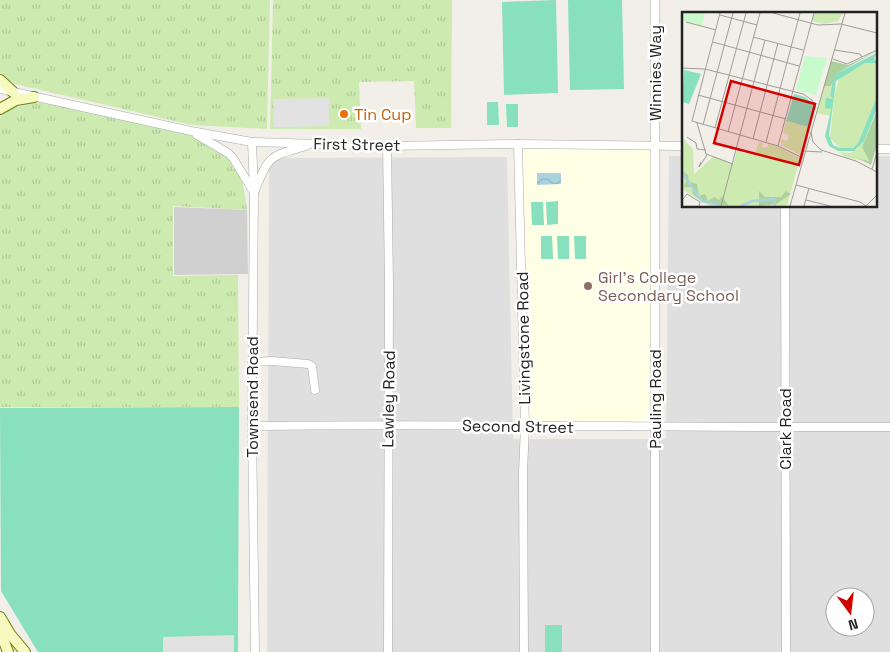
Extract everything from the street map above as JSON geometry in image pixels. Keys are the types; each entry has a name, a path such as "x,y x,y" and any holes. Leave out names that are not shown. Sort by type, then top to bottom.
{"main road":[{"path":"0,80 13,92"},
{"path":"0,109 16,100 34,96"},
{"path":"0,617 24,652"},
{"path":"0,631 6,652"},
{"path":"0,645 6,652"}],"street":[{"name":"Winnies Way","path":"655,0 655,145"},
{"name":"First Street","path":"0,89 191,131 252,142 387,146 518,144 682,146"},
{"path":"191,131 228,153 254,192"},
{"name":"Townsend Road","path":"252,142 254,192 252,426 255,652"},
{"path":"254,192 263,170 271,158 278,154 313,144"},
{"name":"Livingstone Road","path":"518,144 525,426 523,472 524,652"},
{"name":"Pauling Road","path":"655,145 655,652"},
{"name":"Lawley Road","path":"387,146 389,275 388,652"},
{"name":"Clark Road","path":"785,208 786,652"},
{"path":"252,362 272,361 308,364 312,366 315,390"},
{"name":"Second Street","path":"252,426 388,424 785,428 890,427"}],"shaded area":[{"path":"329,98 329,126 274,127 273,99"},
{"name":"Girl's College Secondary School","path":"521,147 652,149 651,423 528,424"},
{"path":"669,156 682,156 682,208 878,208 878,156 890,156 890,652 267,652 269,163 273,158 507,157 513,439 666,439"},
{"path":"174,207 247,210 248,274 174,275"},
{"path":"234,635 234,652 163,652 163,637"}],"green space":[{"path":"0,0 270,0 267,129 192,125 15,84 0,73"},
{"path":"273,0 452,0 451,128 416,128 414,81 359,82 361,129 270,129"},
{"path":"556,0 558,93 504,95 502,2"},
{"path":"568,0 622,0 624,89 570,90"},
{"path":"40,102 193,136 232,158 243,184 247,210 173,206 173,276 238,275 239,407 0,407 0,118 6,109"},
{"path":"487,102 498,102 499,125 487,125"},
{"path":"506,104 518,104 518,127 507,127"},
{"path":"558,201 558,224 547,225 546,202"},
{"path":"531,202 543,202 544,225 532,225"},
{"path":"541,236 552,236 553,259 541,259"},
{"path":"557,236 569,236 569,259 558,259"},
{"path":"574,236 586,236 586,259 575,259"},
{"path":"239,407 238,652 38,652 1,591 0,408"},
{"path":"545,625 562,625 562,652 545,652"}],"water":[{"path":"537,173 561,173 561,184 537,185"}],"place":[{"name":"Tin Cup","path":"344,114"},
{"name":"Girl's College Secondary School","path":"588,286"}]}
